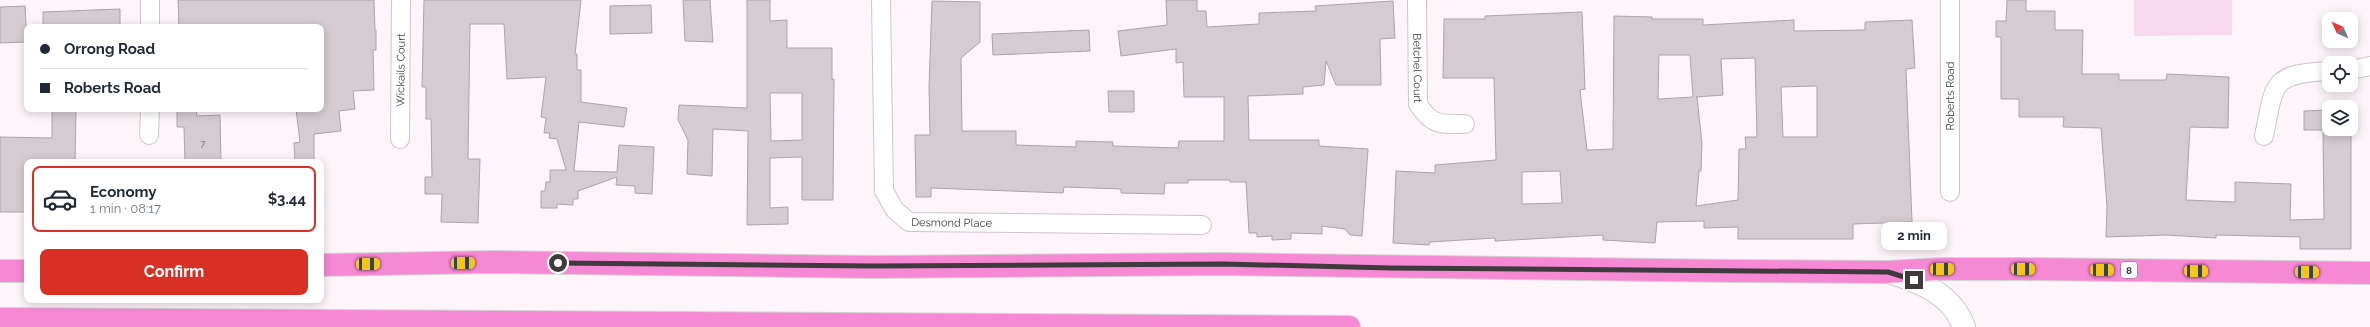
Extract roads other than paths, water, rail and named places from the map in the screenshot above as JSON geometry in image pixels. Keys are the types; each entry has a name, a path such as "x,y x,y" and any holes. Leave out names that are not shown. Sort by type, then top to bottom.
{"highway":[{"name":"8","path":"324,265 495,262 874,266 1223,264 1399,268 1888,272 1942,269 2023,269 2370,273"},
{"path":"0,271 24,271"},
{"path":"3,318 108,324 1349,327"}],"main road":[{"path":"1888,272 1922,283 1936,292 1951,305 1964,327"}],"street":[{"path":"150,0 150,24"},
{"name":"Wickails Court","path":"400,139 401,0"},
{"name":"Desmond Place","path":"881,0 884,191 895,210 909,222 1202,225"},
{"name":"Betchel Court","path":"1417,0 1418,104 1426,117 1437,123 1465,124"},
{"name":"Roberts Road","path":"1950,0 1950,192"},
{"path":"2358,69 2370,66"},
{"path":"2264,136 2274,90 2287,76 2305,72 2322,71"},
{"path":"149,135 150,112"}]}
